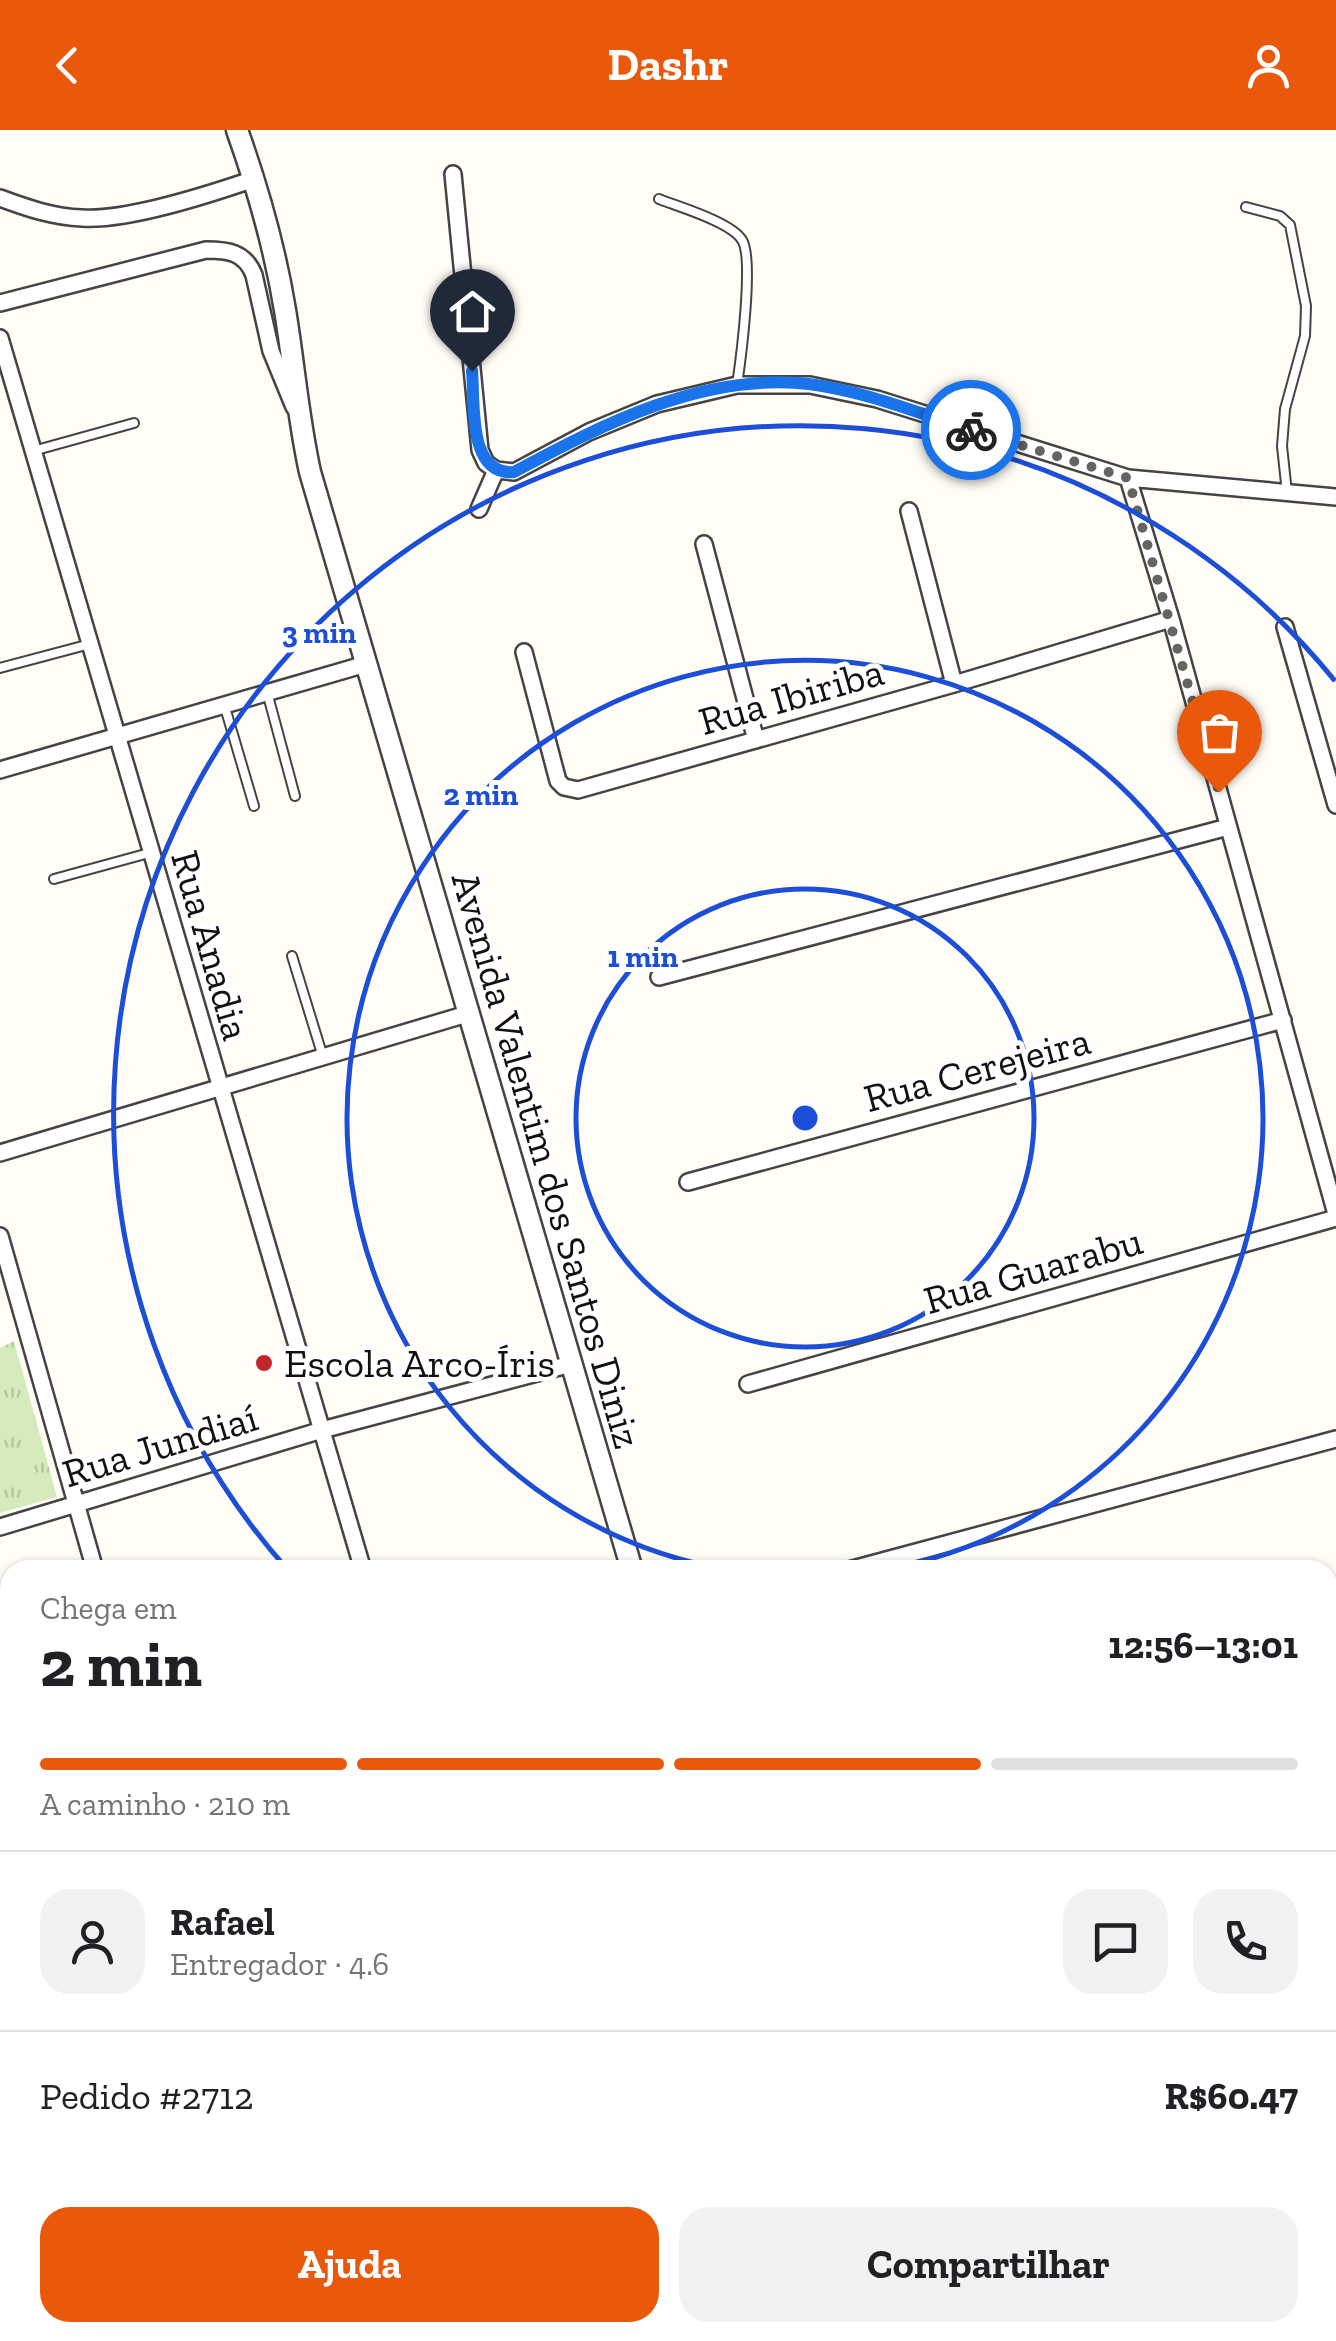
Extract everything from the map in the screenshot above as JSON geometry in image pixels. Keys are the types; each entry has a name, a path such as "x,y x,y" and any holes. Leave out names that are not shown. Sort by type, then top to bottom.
{"street":[{"name":"Avenida Valentim dos Santos Diniz","path":"238,130 254,179 285,310 297,412 310,472 629,1560"},
{"path":"453,174 480,450 486,463 496,470 514,472 589,432 656,404 738,385 810,384 877,399 1128,478 1336,497"},
{"path":"0,198 38,212 88,219 207,196 254,179"},
{"path":"0,303 206,250 235,254 249,262 254,274 271,352 297,412"},
{"name":"Rua Anadia","path":"0,338 360,1560"},
{"path":"479,509 496,470"},
{"path":"1128,478 1283,1020 1329,1157 1336,1216"},
{"path":"909,511 954,684"},
{"path":"704,544 756,740"},
{"name":"Rua Ibiriba","path":"524,652 558,781 564,787 578,790 1171,619"},
{"path":"1285,627 1336,805"},
{"path":"0,770 366,664"},
{"path":"659,977 1228,827"},
{"path":"0,1152 467,1014"},
{"name":"Rua Cerejeira","path":"688,1182 1283,1020"},
{"name":"Rua Guarabu","path":"748,1384 1336,1216"},
{"path":"0,1236 92,1560"},
{"name":"Rua Jundiaí","path":"0,1526 322,1430 571,1364"},
{"path":"885,1560 1336,1439"}],"lane":[{"path":"659,199 717,223 743,240 750,265 738,385"},
{"path":"1246,208 1280,216 1290,225 1306,306 1305,336 1285,410 1282,446 1287,492"},
{"path":"32,452 134,423"},
{"path":"0,668 90,644"},
{"path":"267,692 296,796"},
{"path":"224,704 254,806"},
{"path":"54,879 149,853"},
{"path":"292,956 323,1057"}],"green space":[{"path":"14,1341 57,1497 0,1513 0,1348"}],"way so far":[{"path":"971,430 1128,478 1219,792"}],"place":[{"name":"Escola Arco-Íris","path":"264,1363"}],"route":[{"path":"472,371 480,450 486,463 506,472 514,472 589,432 656,404 738,385 810,384 877,399 971,430"}]}
